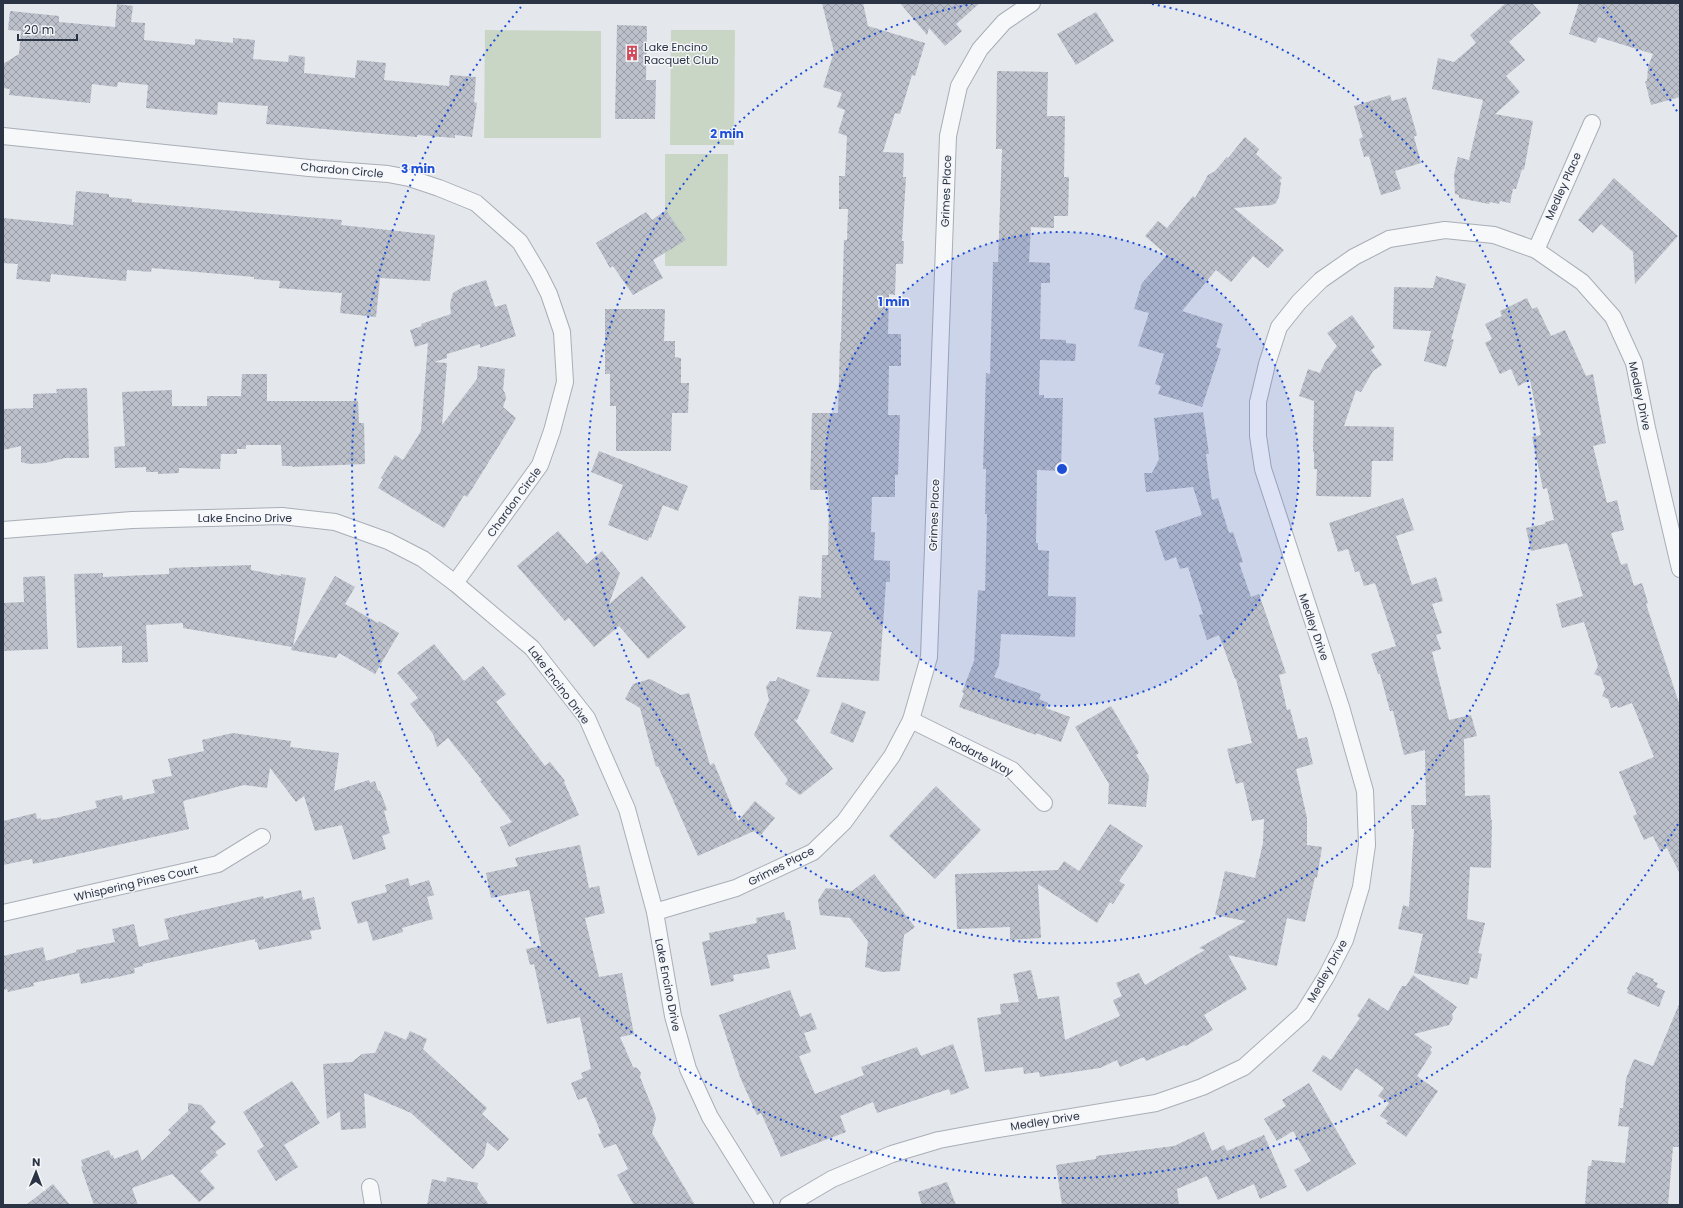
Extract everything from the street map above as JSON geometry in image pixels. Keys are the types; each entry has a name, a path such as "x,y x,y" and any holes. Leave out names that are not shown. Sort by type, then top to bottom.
{"street":[{"name":"Grimes Place","path":"655,912 736,888 813,852 844,822 868,791 892,756 910,720 929,657 948,136 959,86 980,48 1004,22 1032,3"},
{"name":"Medley Place","path":"1536,250 1592,123"},
{"name":"Chardon Circle","path":"3,136 309,168 388,174 431,186 476,203 520,242 549,294 562,332 565,382 552,431 540,465 455,583"},
{"name":"Medley Drive","path":"788,1205 832,1179 892,1154 933,1142 993,1130 1156,1104 1202,1087 1244,1067 1303,1014 1326,977 1345,940 1361,886 1367,845 1365,791 1341,707 1263,469 1258,436 1258,402 1267,364 1279,327 1299,302 1321,280 1354,256 1389,239 1445,230 1494,235 1536,250 1582,282 1613,317 1634,363 1647,428 1680,569"},
{"name":"Lake Encino Drive","path":"3,530 132,520 282,516 335,522 388,541 423,559 455,583 532,648 587,718 627,809 655,912 672,1016 688,1069 710,1117 766,1205"},
{"name":"Rodarte Way","path":"910,720 1012,770 1044,803"},
{"name":"Whispering Pines Court","path":"3,913 218,864 262,837"},
{"path":"370,1187 373,1205"}],"green space":[{"path":"485,30 601,31 601,138 484,138"},
{"path":"671,30 735,30 734,145 670,145"},
{"path":"665,154 728,154 727,266 665,266"}],"building":[{"path":"822,3 863,3 868,26 925,43 915,76 912,75 900,114 895,113 883,152 904,153 903,177 906,177 902,241 904,241 903,264 896,264 895,295 889,294 888,334 901,334 901,366 889,366 888,415 900,415 898,475 895,475 895,497 872,497 871,532 875,532 874,560 890,561 890,582 886,582 879,681 816,677 832,632 796,629 799,596 821,598 822,555 828,555 828,490 810,490 812,413 838,413 844,240 847,240 848,209 839,209 839,176 845,176 847,136 838,133 845,110 837,107 842,93 823,87 834,52"},
{"path":"900,3 980,3 956,24 962,31 945,46 929,28 927,35"},
{"path":"1506,3 1532,3 1541,13 1509,42 1525,60 1506,76 1520,92 1495,114 1533,121 1524,170 1522,169 1516,189 1513,189 1510,203 1500,201 1499,204 1490,202 1489,204 1459,198 1459,195 1455,194 1454,175 1458,157 1469,160 1483,100 1432,89 1438,58 1454,62 1476,43 1470,35"},
{"path":"1579,3 1680,3 1680,97 1651,105 1645,81 1647,81 1648,67 1653,54 1598,37 1596,43 1569,34"},
{"path":"117,4 133,6 131,22 145,23 144,40 195,45 195,39 233,43 233,38 255,40 253,59 288,62 289,55 305,57 304,73 355,78 357,60 386,63 384,80 449,86 450,75 476,77 474,102 477,103 472,137 455,135 455,138 417,135 417,137 266,124 268,106 218,102 217,115 146,108 148,85 118,82 117,87 92,84 90,103 9,95 10,89 3,88 3,64 19,54 21,31 8,30 10,11 59,16 59,22 115,27"},
{"path":"1096,12 1114,41 1076,65 1057,34"},
{"name":"Lake Encino Racquet Club","path":"617,25 647,26 646,80 656,80 655,119 615,119"},
{"path":"997,71 1048,72 1047,116 1065,116 1064,177 1069,177 1068,216 1054,216 1054,228 1031,227 1029,262 1050,263 1050,283 1041,283 1040,339 1066,340 1066,343 1076,344 1075,361 1040,360 1039,395 1044,395 1044,398 1063,398 1061,471 1037,470 1036,543 1038,543 1038,550 1049,551 1048,596 1076,597 1075,637 1001,634 999,665 994,677 1041,694 1039,699 1048,703 1046,708 1070,717 1061,742 1036,733 1036,735 959,707 964,693 962,692 974,661 978,590 985,591 987,514 985,514 986,469 983,469 986,373 990,374 993,262 998,262 1002,149 996,149"},
{"path":"1390,95 1392,101 1406,97 1417,135 1414,137 1421,163 1395,171 1401,189 1381,195 1369,156 1364,157 1359,139 1363,137 1354,106"},
{"path":"1245,137 1259,149 1256,154 1282,178 1279,181 1281,182 1279,197 1276,203 1272,205 1234,208 1284,250 1268,268 1253,256 1231,282 1216,270 1182,311 1223,324 1216,347 1221,349 1202,407 1158,394 1161,386 1155,384 1164,354 1138,346 1149,313 1134,309 1142,283 1167,255 1145,236 1158,221 1167,228 1193,196 1195,198 1208,175 1215,171 1227,157 1228,158"},
{"path":"1614,178 1678,236 1635,284 1633,252 1601,224 1593,233 1578,220"},
{"path":"76,191 109,194 109,197 132,199 132,202 342,220 341,225 435,235 430,281 380,278 376,317 340,313 342,293 279,288 280,281 254,279 254,277 152,268 151,272 127,270 126,281 51,274 50,282 16,279 18,264 3,263 3,218 73,225"},
{"path":"666,210 686,240 653,260 663,278 633,295 613,266 610,268 596,243 646,212 652,220"},
{"path":"1436,276 1466,284 1451,340 1454,339 1446,367 1424,361 1431,331 1393,329 1394,287 1433,288"},
{"path":"486,280 495,307 506,304 516,336 480,348 480,344 447,354 447,358 434,362 447,363 442,425 477,379 478,366 505,369 503,390 506,398 503,407 516,418 467,497 464,495 444,528 378,488 383,479 381,478 395,455 403,460 421,431 428,343 415,347 410,330 422,326 421,324 451,314 450,304 453,293 461,288"},
{"path":"1527,298 1532,309 1537,307 1551,336 1565,330 1586,376 1593,374 1606,443 1593,446 1607,503 1617,500 1624,530 1611,533 1621,565 1627,563 1634,586 1642,583 1648,603 1646,604 1680,706 1680,874 1667,848 1660,851 1653,836 1644,840 1633,816 1637,814 1619,772 1654,757 1632,703 1618,708 1617,706 1611,708 1608,699 1602,696 1605,689 1601,677 1594,674 1598,666 1584,622 1562,628 1556,604 1583,596 1567,543 1531,551 1526,528 1545,524 1545,522 1554,520 1547,488 1543,489 1532,437 1541,435 1530,380 1518,386 1511,369 1500,374 1485,343 1492,339 1485,324 1502,316 1500,311"},
{"path":"605,309 665,309 664,341 675,341 675,357 681,358 681,383 689,383 688,413 672,413 671,451 616,451 616,406 610,406 610,374 605,374"},
{"path":"1352,315 1375,347 1371,350 1382,365 1373,371 1361,392 1356,390 1344,426 1394,427 1393,461 1372,461 1371,497 1316,496 1317,469 1314,469 1313,452 1314,401 1299,396 1308,369 1320,373 1325,362 1337,346 1327,333"},
{"path":"242,374 267,374 267,401 358,401 359,423 364,423 365,464 292,467 282,466 281,445 246,445 246,449 237,449 237,454 221,454 220,469 179,468 179,473 158,474 158,472 146,472 146,467 115,468 114,447 125,446 122,392 172,390 172,406 207,406 207,396 241,396"},
{"path":"87,388 89,458 65,458 45,463 29,464 21,462 21,446 3,450 3,409 33,408 33,394 57,393 56,389"},
{"path":"1203,412 1209,454 1206,454 1212,500 1218,498 1229,533 1233,532 1243,562 1239,563 1251,597 1259,594 1286,673 1279,675 1287,710 1290,709 1298,739 1307,737 1313,764 1296,769 1307,818 1307,845 1322,847 1317,878 1315,877 1305,922 1287,918 1277,966 1228,955 1247,989 1204,1015 1213,1030 1186,1046 1184,1045 1146,1061 1144,1057 1120,1067 1117,1060 1100,1068 1040,1077 1039,1072 1024,1074 1023,1067 985,1072 977,1018 1001,1014 1000,1004 1019,1002 1013,974 1031,970 1038,999 1059,996 1065,1040 1120,1016 1113,1000 1122,996 1116,983 1139,973 1145,985 1205,950 1199,948 1246,921 1215,915 1225,871 1255,878 1263,843 1264,819 1252,821 1243,782 1236,784 1227,749 1252,743 1236,679 1219,635 1207,640 1199,615 1203,614 1188,567 1180,569 1176,557 1165,561 1155,531 1202,515 1193,487 1146,492 1144,473 1152,473 1159,459 1154,418"},
{"path":"599,451 688,486 678,511 663,505 651,538 649,537 648,541 608,525 623,485 591,472"},
{"path":"1403,498 1414,530 1396,536 1412,585 1436,577 1443,601 1432,604 1442,633 1436,635 1441,649 1432,652 1449,720 1471,715 1477,736 1464,739 1465,796 1490,795 1492,820 1491,868 1470,867 1467,919 1485,923 1478,953 1482,954 1477,979 1470,977 1468,985 1414,973 1423,934 1398,929 1403,905 1409,907 1414,829 1412,829 1411,805 1426,805 1425,750 1404,755 1393,711 1390,711 1380,674 1378,674 1371,654 1396,646 1375,583 1364,586 1359,571 1355,572 1348,549 1338,552 1329,523"},
{"path":"558,531 587,564 602,551 620,573 609,604 642,576 686,627 648,659 619,626 594,647 569,618 565,621 517,566"},
{"path":"251,565 251,570 281,576 281,574 306,578 293,646 335,576 355,587 345,604 399,633 375,674 339,653 336,658 291,650 292,647 183,628 183,623 146,625 148,662 122,663 122,646 77,648 74,574 103,573 103,577 169,574 169,568"},
{"path":"45,576 48,649 3,651 3,603 24,602 23,577"},
{"path":"434,644 464,681 483,666 506,694 496,702 545,766 550,762 565,781 564,782 579,815 509,847 500,827 512,822 480,781 482,780 448,738 437,747 433,734 410,704 418,698 397,673"},
{"path":"778,677 810,690 797,720 794,719 833,769 800,795 785,784 788,780 754,735 769,700 766,687 770,681 776,681"},
{"path":"650,679 681,695 689,693 710,765 714,763 738,821 755,801 775,818 760,836 754,831 698,856 658,766 656,767 640,708 625,699 633,684"},
{"path":"842,702 866,712 853,743 830,733"},
{"path":"1111,706 1139,753 1136,755 1149,776 1146,807 1108,804 1109,784 1075,727"},
{"path":"233,733 291,741 290,747 339,753 334,791 369,780 370,783 375,781 387,810 384,811 390,833 382,836 386,849 353,860 342,825 315,831 304,796 296,802 270,768 267,788 244,785 183,801 189,829 33,864 32,859 3,865 3,821 36,813 37,819 41,818 41,820 56,818 97,808 95,801 122,795 123,800 155,793 152,780 172,776 168,759 204,751 202,740"},
{"path":"936,786 981,830 935,879 889,836"},
{"path":"1110,824 1143,846 1119,881 1125,885 1113,904 1110,902 1097,923 1038,884 1041,938 1010,940 1010,927 957,929 955,874 1058,870 1064,861 1079,871"},
{"path":"580,845 589,888 599,886 605,913 585,918 599,977 622,973 634,1034 620,1037 633,1067 637,1068 641,1073 640,1077 656,1118 652,1133 695,1205 634,1205 617,1175 628,1169 616,1144 604,1148 598,1134 601,1133 586,1097 578,1100 571,1083 583,1078 581,1073 591,1069 580,1017 547,1024 534,964 530,965 526,949 541,946 529,890 491,898 486,873 518,866 515,858"},
{"path":"874,874 915,927 904,935 900,971 882,972 865,967 868,941 850,918 820,915 818,900 826,888 852,891"},
{"path":"408,878 410,886 429,880 434,895 427,897 433,919 402,928 403,932 373,941 367,921 358,924 351,902 387,892 385,885"},
{"path":"301,890 303,900 314,897 321,929 310,931 312,939 259,950 255,939 143,964 143,966 134,968 135,973 108,979 81,984 79,973 33,983 34,986 8,992 7,989 3,990 3,956 43,947 46,961 76,952 76,950 115,942 112,929 134,924 139,947 169,939 164,919 263,896 264,899"},
{"path":"784,912 786,920 790,920 796,949 767,955 770,968 733,975 734,981 711,986 702,942 710,940 709,933 757,923 756,918"},
{"path":"1636,972 1654,979 1653,981 1658,983 1656,987 1665,991 1659,1007 1627,993 1627,989 1633,975 1634,976"},
{"path":"1413,975 1457,1007 1452,1014 1453,1018 1449,1025 1414,1034 1432,1047 1430,1050 1432,1052 1417,1076 1438,1091 1406,1137 1386,1123 1388,1121 1380,1116 1389,1103 1378,1096 1384,1088 1356,1068 1341,1091 1312,1071 1323,1055 1331,1060 1360,1018 1357,1016 1369,998 1388,1011 1402,986 1406,986"},
{"path":"790,990 800,1017 811,1013 817,1029 804,1033 811,1052 799,1056 815,1094 864,1075 861,1067 917,1047 921,1056 953,1044 969,1088 951,1095 949,1089 877,1113 873,1102 840,1116 846,1132 781,1157 761,1113 757,1115 740,1077 719,1015"},
{"path":"1680,1002 1680,1147 1673,1147 1668,1205 1585,1205 1588,1166 1591,1166 1592,1160 1625,1163 1629,1127 1618,1126 1620,1108 1623,1108 1626,1079 1634,1059 1653,1066"},
{"path":"385,1031 406,1040 410,1031 427,1039 423,1049 487,1108 482,1114 509,1139 498,1151 487,1142 484,1156 473,1169 411,1113 364,1093 366,1128 341,1130 340,1111 327,1119 323,1064 352,1062 362,1054 375,1053"},
{"path":"292,1081 320,1123 284,1145 298,1167 276,1181 257,1151 264,1146 243,1112"},
{"path":"1309,1083 1356,1164 1307,1192 1294,1170 1311,1161 1293,1131 1277,1141 1264,1119 1286,1106 1282,1100"},
{"path":"188,1103 201,1105 216,1122 210,1128 226,1144 215,1152 218,1155 200,1171 215,1188 199,1202 172,1174 132,1188 138,1205 94,1205 81,1167 83,1166 81,1160 109,1150 114,1159 138,1150 142,1161 171,1133 168,1130 188,1111"},
{"path":"1204,1132 1212,1151 1224,1145 1227,1151 1264,1135 1287,1187 1260,1199 1254,1184 1218,1200 1207,1176 1177,1189 1179,1205 1062,1205 1056,1165 1096,1159 1096,1156 1174,1146"},
{"path":"447,1177 478,1183 477,1188 489,1205 427,1205 432,1179 446,1182"},
{"path":"947,1182 956,1205 922,1205 918,1192"},
{"path":"53,1184 70,1205 26,1205"}],"place":[{"name":"Lake Encino Racquet Club","path":"632,53"}]}
